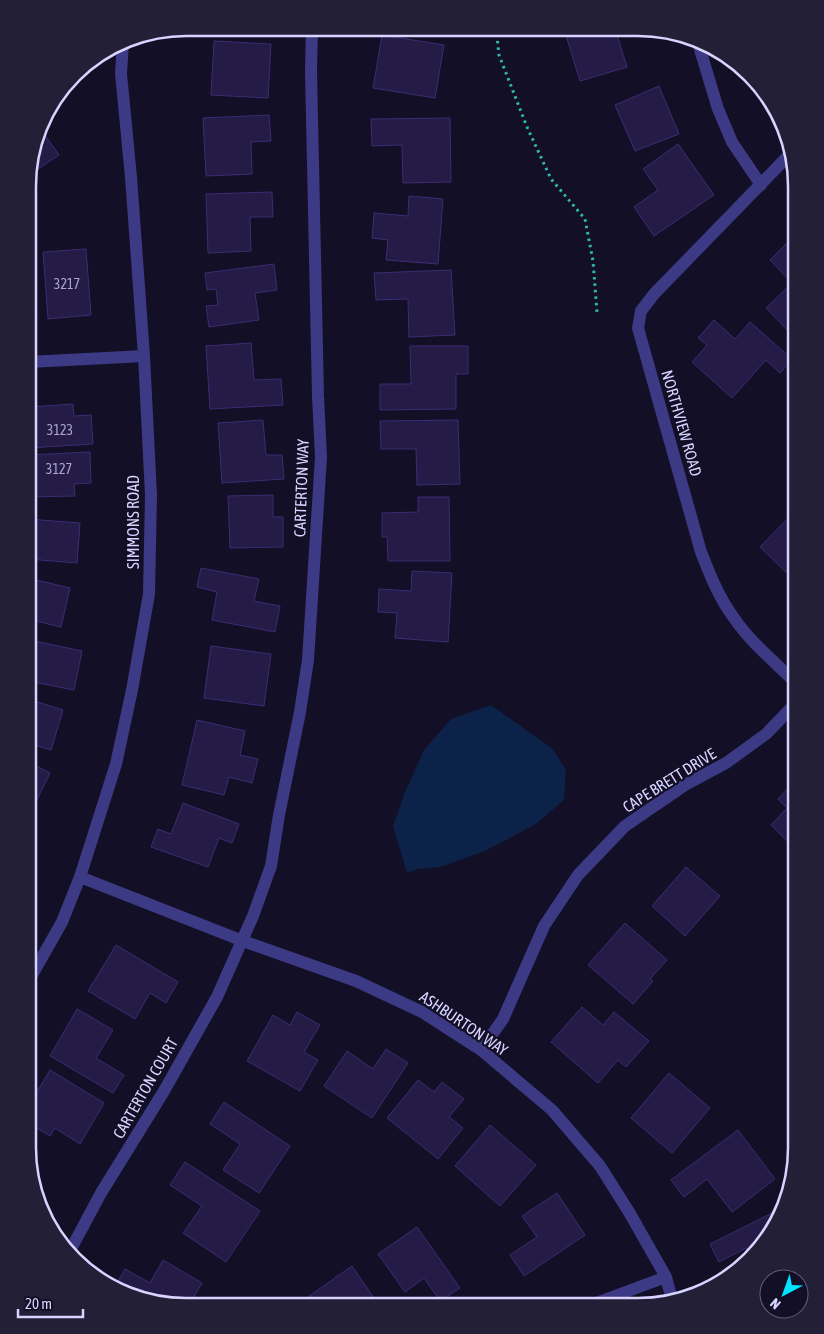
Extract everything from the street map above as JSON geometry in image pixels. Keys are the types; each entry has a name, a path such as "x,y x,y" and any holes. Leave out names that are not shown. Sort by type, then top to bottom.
{"street":[{"name":"CARTERTON WAY","path":"243,941 271,866 279,815 300,712 308,650 321,457 317,357 312,36"},
{"path":"700,50 718,109 732,142 761,185"},
{"name":"SIMMONS ROAD","path":"36,968 62,922 80,877 116,764 132,690 149,594 151,494 144,356 122,74 123,51"},
{"name":"NORTHVIEW ROAD","path":"785,159 654,294 641,311 638,328 701,552 714,586 739,625 761,650 787,675"},
{"path":"36,362 144,356"},
{"name":"CAPE BRETT DRIVE","path":"481,1050 503,1019 544,926 578,875 625,826 685,785 726,763 766,734 787,712"},
{"name":"ASHBURTON WAY","path":"80,877 243,941 364,985 422,1012 481,1050 552,1110 600,1166 666,1277 670,1294"},
{"name":"CARTERTON COURT","path":"73,1246 101,1193 164,1091 217,997 243,941"},
{"path":"610,1298 666,1277"}],"path":[{"path":"497,36 499,55 527,127 551,178 585,219 593,260 597,312"}],"water":[{"path":"491,705 553,749 566,770 564,800 536,824 485,851 440,867 418,869 407,873 393,826 405,792 424,750 451,719"}],"building":[{"path":"382,36 444,45 435,98 373,88"},
{"path":"566,36 617,36 627,67 580,81"},
{"path":"214,41 271,44 268,98 211,95"},
{"path":"659,86 679,134 635,151 615,105"},
{"path":"269,115 271,141 251,142 252,174 206,176 203,118"},
{"path":"450,118 451,182 403,183 402,145 372,146 371,119"},
{"path":"45,135 59,155 38,169"},
{"path":"678,144 714,195 654,236 634,207 658,190 643,169"},
{"path":"272,192 273,217 250,217 251,251 208,253 206,194"},
{"path":"409,196 443,199 438,264 386,260 388,240 372,238 374,213 408,216"},
{"path":"788,242 788,279 770,260"},
{"path":"86,249 91,315 48,319 43,252"},
{"path":"274,264 277,290 255,293 259,320 209,327 206,306 218,305 216,289 207,290 205,273"},
{"path":"451,270 455,335 409,337 408,299 376,300 374,273"},
{"path":"788,287 788,331 766,308"},
{"path":"714,320 735,339 750,322 788,355 788,364 780,373 766,360 732,398 692,362 707,345 698,338"},
{"path":"251,343 254,380 281,379 283,405 210,409 206,346"},
{"path":"410,346 468,346 468,374 456,374 456,409 380,410 380,384 411,384"},
{"path":"73,404 74,416 91,415 93,444 36,448 36,407"},
{"path":"263,420 266,455 282,455 284,479 222,483 218,423"},
{"path":"458,420 460,484 417,485 416,449 381,449 380,421"},
{"path":"90,452 91,483 74,484 75,496 36,497 36,455"},
{"path":"273,495 273,517 283,517 283,547 230,548 228,496"},
{"path":"418,497 449,497 450,561 388,561 387,537 382,537 382,513 418,512"},
{"path":"788,519 788,574 760,547"},
{"path":"36,520 80,523 77,563 36,560"},
{"path":"201,568 259,579 254,601 280,606 275,632 212,620 217,592 197,587"},
{"path":"412,571 452,573 448,642 395,638 397,613 378,612 379,589 411,591"},
{"path":"36,580 70,588 61,627 36,621"},
{"path":"36,641 82,651 74,690 36,683"},
{"path":"211,646 271,654 264,706 204,698"},
{"path":"36,702 63,710 51,750 36,745"},
{"path":"197,720 245,731 240,755 258,759 252,783 229,777 224,795 182,785"},
{"path":"36,766 50,773 36,802"},
{"path":"787,789 787,841 771,825 787,808 778,799"},
{"path":"183,803 239,824 232,843 219,838 208,867 151,847 158,829 171,834"},
{"path":"686,867 720,896 685,936 652,906"},
{"path":"625,923 667,960 650,979 653,981 633,1004 588,965"},
{"path":"116,945 178,982 166,1003 150,993 135,1019 88,991"},
{"path":"582,1007 603,1025 614,1012 649,1041 626,1067 618,1060 598,1083 551,1042"},
{"path":"77,1009 113,1030 96,1058 124,1075 113,1093 50,1056"},
{"path":"297,1012 320,1025 304,1052 318,1060 300,1091 247,1061 273,1015 290,1025"},
{"path":"386,1049 408,1063 372,1118 324,1086 347,1051 373,1069"},
{"path":"50,1070 104,1103 80,1144 55,1128 50,1136 36,1128 36,1094"},
{"path":"669,1073 710,1108 672,1153 631,1118"},
{"path":"418,1080 434,1092 442,1082 464,1099 449,1117 463,1128 438,1159 387,1118"},
{"path":"224,1102 290,1146 259,1193 223,1170 240,1144 210,1124"},
{"path":"490,1125 536,1165 500,1206 455,1166"},
{"path":"738,1130 775,1179 732,1212 707,1179 684,1197 671,1180"},
{"path":"185,1162 260,1211 226,1262 183,1233 202,1206 170,1185"},
{"path":"557,1193 585,1235 524,1276 510,1255 537,1237 522,1216"},
{"path":"773,1213 757,1239 747,1250 746,1248 719,1262 710,1244"},
{"path":"417,1227 460,1288 445,1298 438,1298 424,1278 405,1292 378,1254"},
{"path":"163,1260 202,1283 193,1298 187,1298 148,1293 118,1281 125,1269 150,1283"},
{"path":"352,1266 374,1298 306,1298"}]}
